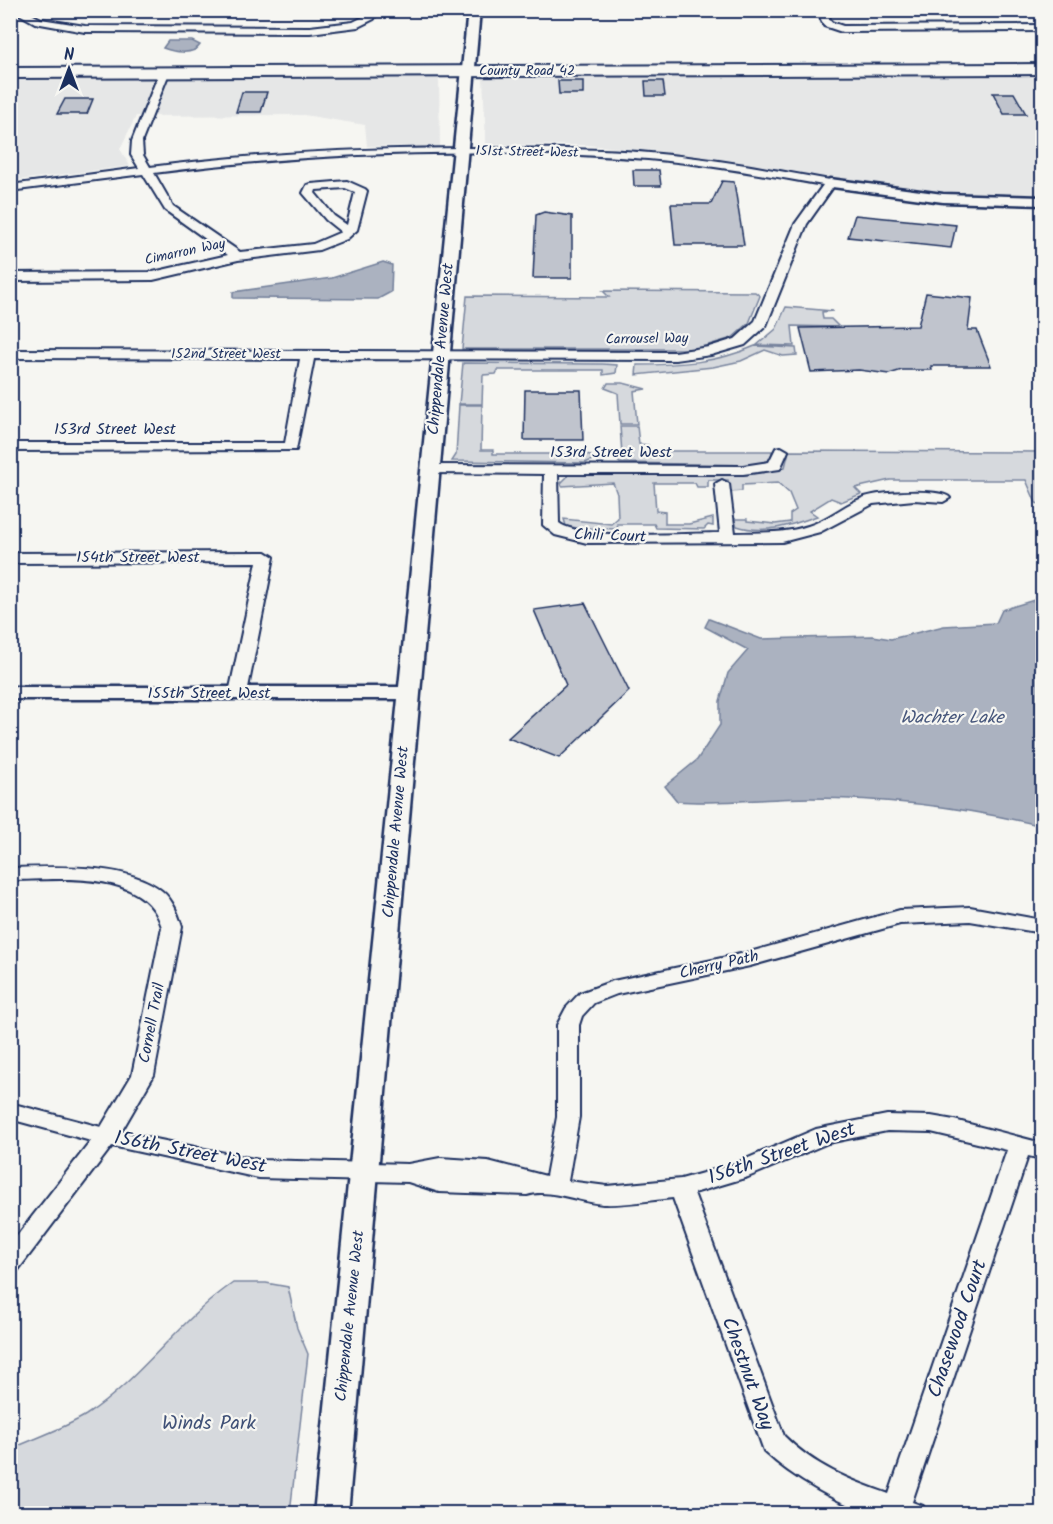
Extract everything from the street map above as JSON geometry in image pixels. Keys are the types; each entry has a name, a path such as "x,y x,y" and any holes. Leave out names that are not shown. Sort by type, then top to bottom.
{"highway":[{"path":"764,70 794,63 976,60"},
{"name":"County Road 42","path":"10,73 164,73 1042,60"},
{"name":"County Road 42","path":"10,65 44,67 55,63 764,70 1042,69"}],"street":[{"path":"16,10 27,17 55,24 109,30 310,30 355,25 371,17 374,10"},
{"name":"Chippendale Avenue West","path":"331,1514 474,10"},
{"path":"822,10 827,24 838,28 1042,28"},
{"path":"10,21 27,17"},
{"path":"355,25 374,31"},
{"name":"Cimarron Way","path":"164,73 136,146 137,155 169,208 238,256"},
{"name":"151st Street West","path":"10,188 145,170 295,154 460,151 649,156 943,198 1042,201"},
{"name":"Carrousel Way","path":"441,355 675,356 711,351 740,342 762,323 801,224 830,183"},
{"path":"238,256 315,247 349,232 355,222 361,191 347,184 311,186 309,193 330,218 349,232"},
{"name":"Cimarron Way","path":"10,277 153,276 238,256"},
{"name":"152nd Street West","path":"10,354 441,355"},
{"name":"153rd Street West","path":"10,447 291,447 308,354"},
{"name":"153rd Street West","path":"430,469 743,470 775,466 782,451"},
{"name":"Chili Court","path":"551,470 551,525 560,532 587,538 792,536 815,530 870,500 914,496 943,498"},
{"path":"722,484 728,538"},
{"name":"154th Street West","path":"10,558 266,557 238,693"},
{"name":"155th Street West","path":"10,693 408,693"},
{"name":"Cornell Trail","path":"10,874 98,874 149,890 166,907 172,927 142,1075 107,1137 10,1263"},
{"name":"Cherry Path","path":"556,1186 568,1117 568,1025 573,1013 587,998 613,988 750,959 900,917 970,914 1042,926"},
{"name":"156th Street West","path":"10,1111 107,1137 259,1169 408,1173 439,1183 556,1186 582,1193 607,1195 681,1188 740,1171 824,1135 865,1125 931,1124 1031,1148"},
{"name":"Chasewood Court","path":"902,1512 1031,1148"},
{"name":"Chestnut Way","path":"681,1188 773,1443 800,1469 819,1479 902,1512"}],"shaded area":[{"path":"1042,73 1042,195 957,193 748,169 663,152 586,145 486,145 483,77"},
{"path":"10,78 439,78 440,147 367,146 365,125 304,115 136,116 120,149 130,166 11,181"}],"green space":[{"path":"603,291 755,292 760,296 749,323 732,338 695,349 462,349 467,296 609,297"},
{"path":"786,307 833,311 822,312 823,319 831,319 839,327 792,326 794,346 757,345 776,329"},
{"path":"755,346 796,348 797,355 783,356 765,350 741,361 713,367 636,375 637,365 697,362 741,352"},
{"path":"463,363 617,365 616,373 603,375 603,370 498,370 496,374 483,375 482,404 459,404"},
{"path":"608,383 623,383 646,389 634,391 637,424 620,424 618,393 605,388"},
{"path":"459,405 482,405 481,450 493,450 493,454 584,454 591,455 592,460 585,463 452,461 456,455"},
{"path":"620,426 637,426 639,444 648,445 651,451 772,451 771,460 760,465 620,463 610,454 622,454"},
{"path":"789,451 1042,452 1042,505 1036,503 1026,480 890,480 855,488 861,494 841,502 831,498 810,511 817,516 788,525 757,530 737,526 734,519 775,524 790,522 790,514 796,510 789,493 778,483 742,485 742,491 730,492 728,480 708,480 708,487 697,487 695,483 654,483 656,511 665,512 665,524 689,524 713,518 713,526 708,525 704,529 656,528 654,524 617,524 618,529 566,526 564,519 611,524 618,518 617,494 613,483 562,486 561,483 571,473 746,475 785,467"},
{"name":"Winds Park","path":"233,1283 266,1283 288,1287 297,1328 308,1354 290,1513 11,1513 11,1449 77,1420 106,1401 195,1314"}],"water":[{"path":"168,41 192,41 200,45 193,51 178,52 163,48"},
{"path":"383,262 392,265 391,292 378,299 233,298 233,292 332,278"},
{"name":"Wachter Lake","path":"1034,600 1042,602 1042,826 956,809 898,802 839,798 677,801 665,786 697,760 720,725 720,701 728,673 748,650 705,627 709,619 761,639 873,636 891,639 944,626 996,623 1002,610"}],"building":[{"path":"558,81 583,81 583,94 559,94"},
{"path":"645,81 663,81 665,96 646,96"},
{"path":"242,92 267,92 261,112 236,112"},
{"path":"993,93 1014,93 1026,114 1004,114"},
{"path":"65,99 93,99 87,114 57,114"},
{"path":"633,170 659,170 661,186 634,186"},
{"path":"722,181 734,182 744,245 675,245 671,204 711,204"},
{"path":"544,212 572,216 572,278 533,278 536,215"},
{"path":"855,215 956,225 951,248 848,237"},
{"path":"926,293 972,298 968,330 977,330 991,366 931,366 932,370 902,370 889,374 859,370 811,372 800,328 918,326"},
{"path":"525,390 581,390 583,440 524,440"},
{"path":"585,603 629,691 559,758 508,738 566,685 534,610"}]}
